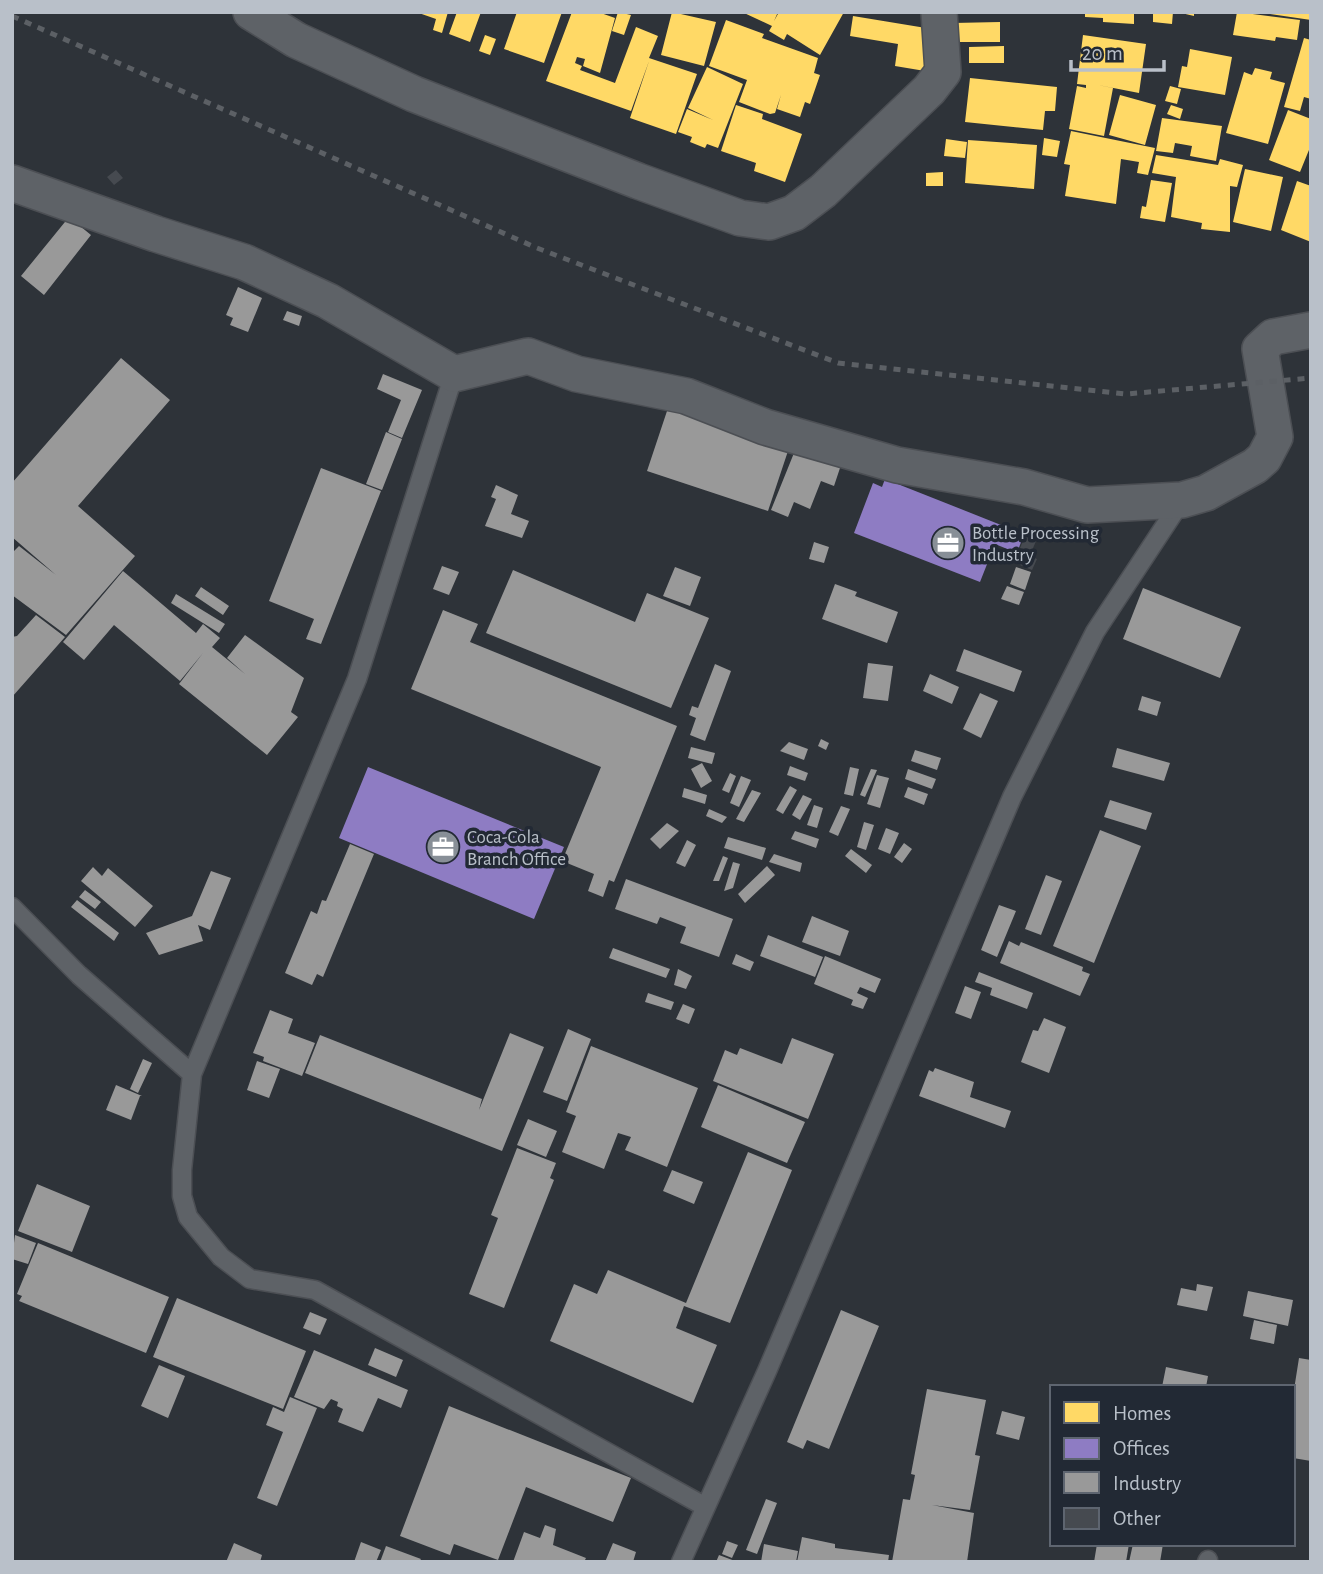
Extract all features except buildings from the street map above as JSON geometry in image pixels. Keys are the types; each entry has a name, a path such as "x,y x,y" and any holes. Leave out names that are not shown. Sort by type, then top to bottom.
{"street":[{"path":"251,12 338,60 459,112 740,218 769,222 794,212 823,191 929,90 943,72 939,12"},
{"path":"12,183 244,262 328,301 454,374 528,356 576,374 686,396 765,427 897,465 1024,487 1087,505 1182,500 1206,493 1264,458 1275,437 1259,349 1273,337 1311,330"}],"lane":[{"path":"454,374 357,679 192,1074 184,1137 182,1196 188,1217 221,1257 250,1279 315,1290 704,1506"},
{"path":"681,1562 767,1371 1012,797 1095,632 1182,500"},
{"path":"12,907 79,975 192,1074"}],"railway":[{"path":"12,16 537,248 838,363 1126,394 1311,378"}],"place":[{"name":"Bottle Processing Industry","path":"948,543"},
{"name":"Coca-Cola Branch Office","path":"443,847"}]}
